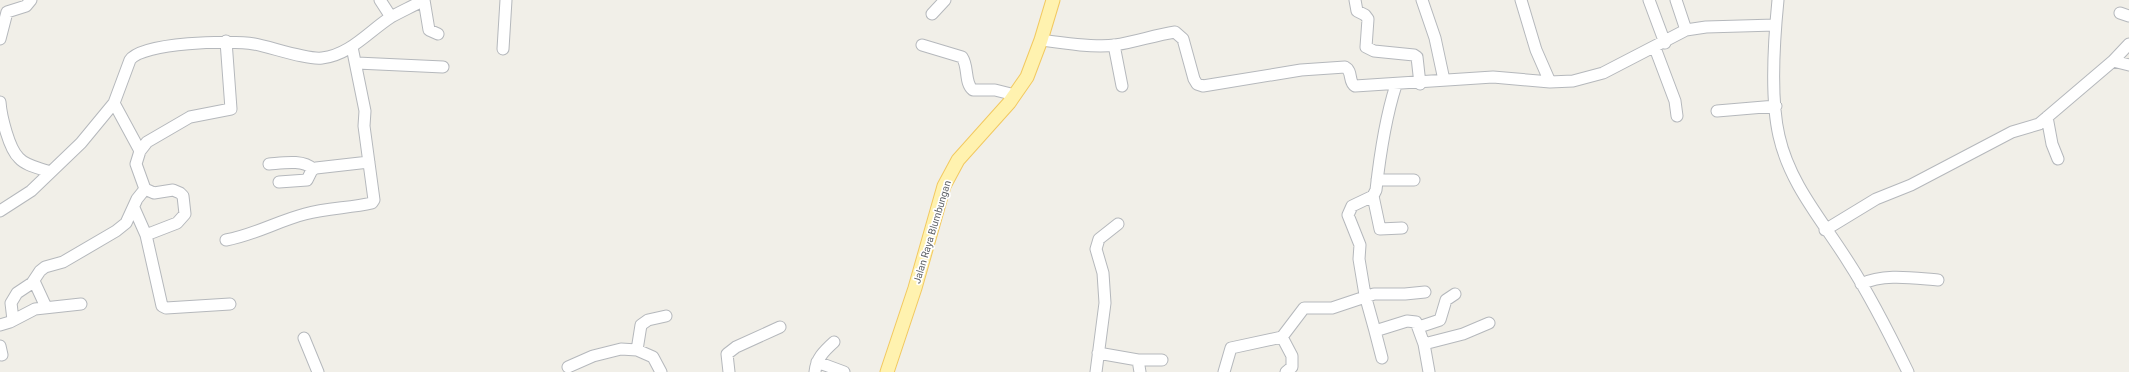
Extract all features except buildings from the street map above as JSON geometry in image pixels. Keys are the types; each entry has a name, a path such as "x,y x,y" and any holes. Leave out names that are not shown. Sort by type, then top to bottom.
{"main road":[{"name":"Jalan Raya Blumbungan","path":"887,372 915,288 944,186 958,160 1015,95 1027,77 1041,40 1053,0"}],"street":[{"path":"0,39 7,12 9,10 26,6 31,0"},
{"path":"380,0 391,17"},
{"path":"0,211 31,191 81,143 114,103 130,60 134,56 158,48 193,43 226,41 253,44 311,58 322,58 340,53 352,47 391,17 424,0 427,26 429,30 438,34"},
{"path":"503,49 506,0"},
{"path":"932,14 945,0"},
{"path":"1355,0 1357,11 1365,15 1368,19 1366,47 1374,51 1414,55 1417,57 1420,84"},
{"path":"1422,0 1435,38 1444,80"},
{"path":"1521,0 1536,50 1550,82"},
{"path":"1649,0 1675,100 1677,116"},
{"path":"1676,0 1686,30"},
{"path":"1778,0 1775,25 1776,106 1779,136 1788,166 1807,202 1849,263 1908,372"},
{"path":"1041,40 1063,43 1114,45 1155,35 1176,32 1183,39 1194,79 1197,84 1203,86 1301,70 1345,67 1350,72 1352,84 1355,86 1420,84 1444,80 1493,77 1550,82 1587,78 1603,73 1660,45 1686,30 1706,27 1775,25"},
{"path":"146,235 178,223 184,214 183,196 173,190 154,193 145,189 136,164 140,152 147,142 154,137 190,117 231,109 226,41"},
{"path":"1826,230 1876,199 1911,185 2012,132 2039,124 2113,61 2129,44"},
{"path":"922,45 962,57 967,66 969,84 973,90 995,90 1015,95"},
{"path":"1114,45 1122,86"},
{"path":"226,240 246,236 306,213 372,203 374,200 364,126 365,111 357,63 352,47"},
{"path":"2113,61 2129,65"},
{"path":"357,63 443,68"},
{"path":"1396,85 1386,122 1373,196 1380,229 1402,228"},
{"path":"0,102 3,123 17,157 24,162 50,172"},
{"path":"114,103 140,152"},
{"path":"1717,111 1776,106"},
{"path":"2047,117 2052,144 2058,159"},
{"path":"313,169 369,162"},
{"path":"270,164 300,163 309,165 313,169"},
{"path":"279,182 307,180 313,169"},
{"path":"1377,180 1414,180"},
{"path":"13,320 11,303 13,298 34,281 40,271 45,267 63,262 116,231 126,223 145,189"},
{"path":"1373,196 1352,206 1348,215 1360,245 1359,259 1366,295 1382,358"},
{"path":"134,208 146,235 162,306 166,308 230,304"},
{"path":"1096,372 1105,303 1103,273 1096,250 1099,239 1118,224"},
{"path":"1861,284 1876,279 1899,277 1938,280"},
{"path":"34,281 46,307"},
{"path":"1224,372 1231,348 1282,337 1288,326 1299,313 1307,307 1323,309 1332,308 1366,295 1425,292"},
{"path":"1419,328 1440,320 1446,300 1455,294"},
{"path":"0,324 13,320 26,313 46,307 81,304"},
{"path":"637,350 641,325 648,320 666,316"},
{"path":"1375,332 1412,321 1416,322 1424,344 1429,372"},
{"path":"1424,344 1463,334 1489,323"},
{"path":"729,372 727,354 736,347 780,327"},
{"path":"1282,337 1292,356 1292,367 1286,372"},
{"path":"304,338 318,372"},
{"path":"834,342 824,350 816,367 844,372"},
{"path":"568,367 593,356 621,349 637,350 653,357 661,372"},
{"path":"1098,353 1138,360 1162,360"},
{"path":"1138,360 1140,372"}]}
